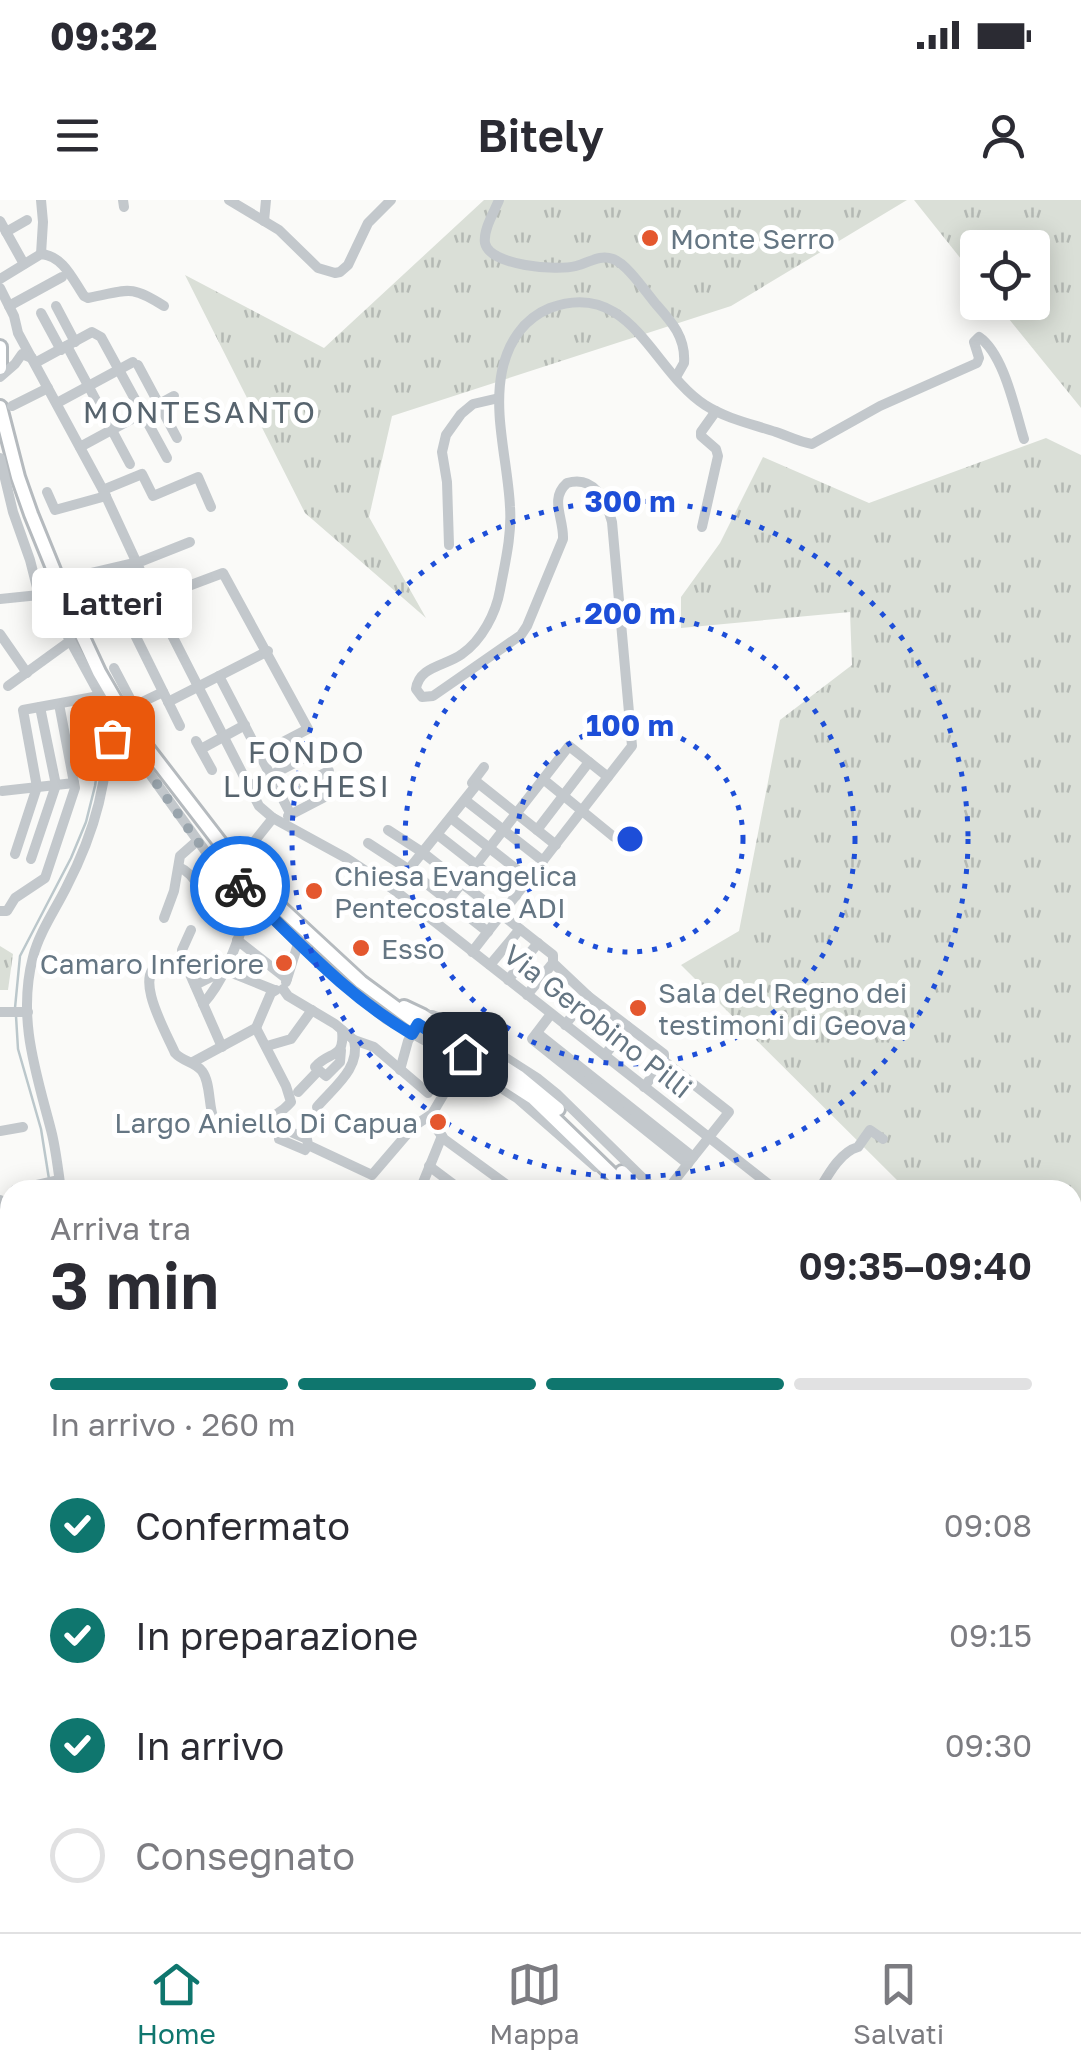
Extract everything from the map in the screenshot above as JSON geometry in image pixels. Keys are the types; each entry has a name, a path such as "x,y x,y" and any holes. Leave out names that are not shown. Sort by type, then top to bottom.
{"main road":[{"path":"0,348 3,372"},
{"path":"6,406 21,486 112,708 230,856 282,909 362,982 418,1024 533,1098 618,1180"},
{"path":"418,1024 539,1092 630,1180"}],"street":[{"path":"40,200 40,254"},
{"path":"230,200 287,236 312,264 334,273 348,265 364,230 386,201"},
{"path":"264,221 266,200"},
{"path":"499,200 484,239 491,254 499,259 552,268 577,266 599,257 617,261 680,334 685,356 683,368 676,376"},
{"path":"24,264 3,226 27,220"},
{"path":"0,279 46,254 60,261 88,298 134,290 164,306"},
{"path":"9,306 62,277"},
{"name":"Via Gerobino Pilli","path":"0,288 18,333 104,493 152,598 259,806 393,889 763,1180"},
{"path":"472,952 632,746 612,522 598,491 584,481 567,482 558,493 562,539 524,631 434,696 422,697 416,685 422,675 466,651 484,630 498,602 510,529 499,398 501,376 507,355 524,324 535,315 575,302 600,306 630,323 693,396 716,411 812,444 880,406 977,364 974,342 979,337 996,356 1024,439"},
{"path":"56,306 68,346 130,464"},
{"path":"41,314 68,346"},
{"path":"3,372 22,354 34,361 92,332 101,337 167,458"},
{"path":"3,372 16,349 18,333"},
{"path":"57,404 136,363 177,438"},
{"path":"6,406 48,388"},
{"path":"80,447 174,396"},
{"path":"449,545 442,452 446,435 474,404 499,398"},
{"path":"702,527 718,456 701,432 716,411"},
{"path":"0,458 39,595 52,609 99,696 112,708 122,734 197,841 298,944 375,1011 418,1024 469,1067 526,1104 608,1180"},
{"path":"47,492 55,510 104,493 142,474 154,496 198,477 211,507"},
{"path":"0,507 13,512"},
{"path":"82,575 137,563 190,542"},
{"path":"180,726 125,610 145,599 223,572 308,729 260,754"},
{"path":"0,599 39,595"},
{"path":"0,634 27,673"},
{"path":"8,686 70,641"},
{"path":"114,668 134,706 197,687 268,652"},
{"path":"220,676 291,814"},
{"path":"15,854 37,788 23,710 99,696"},
{"path":"0,911 6,911 15,898 44,878 74,788 59,704"},
{"path":"31,859 56,785 40,707"},
{"path":"55,1180 52,1134 15,1012 28,983 34,952 97,815 112,708"},
{"path":"212,770 198,745 245,726"},
{"path":"109,743 122,734"},
{"path":"433,920 569,746 608,777"},
{"path":"248,787 312,754"},
{"path":"537,830 590,762"},
{"path":"422,852 424,844 484,767"},
{"path":"280,794 328,770"},
{"path":"543,779 614,837"},
{"path":"2,791 74,783"},
{"path":"393,889 478,783 556,844"},
{"path":"253,843 276,820 338,790"},
{"path":"465,800 542,862"},
{"path":"451,818 529,879"},
{"path":"388,830 553,955 553,963 527,994"},
{"path":"438,835 516,896"},
{"path":"164,918 180,856 197,841"},
{"path":"368,843 488,932"},
{"path":"179,867 189,871 206,897 242,928"},
{"path":"216,903 236,881"},
{"path":"203,1004 231,973 237,940 253,898"},
{"path":"490,966 520,929"},
{"path":"191,930 182,950 186,965 222,1046"},
{"path":"237,940 288,996 342,1028 354,1040 374,1046 428,1093"},
{"path":"508,980 538,943"},
{"path":"186,965 158,965 151,971 148,984 175,1052 184,1061 193,1062 256,1028 271,993 282,986 298,944"},
{"path":"553,963 588,996 664,1054 664,1061 644,1086"},
{"path":"195,986 231,973 282,986"},
{"path":"565,1025 588,996"},
{"path":"266,1046 291,1040 312,1010"},
{"path":"551,1014 536,1033 691,1161"},
{"path":"400,1070 418,1024 436,1016 450,1022 537,1078 645,1180"},
{"path":"605,1055 627,1026"},
{"path":"193,1062 206,1078 212,1118 248,1123 263,1122 278,1114 291,1102 256,1028"},
{"path":"298,1092 319,1072 315,1067 318,1062 340,1050 344,1043 342,1028"},
{"path":"317,1107 352,1066 354,1040"},
{"path":"352,1066 374,1046"},
{"path":"664,1061 730,1112 675,1180"},
{"path":"308,1146 372,1175 414,1126 429,1118 452,1080 469,1067"},
{"path":"429,1118 441,1139 500,1180"},
{"path":"277,1126 307,1138 308,1146"},
{"path":"0,1131 23,1127"},
{"path":"826,1180 870,1130 884,1139"},
{"path":"279,1139 305,1150 308,1146"},
{"path":"424,1180 441,1139"},
{"path":"429,1166 448,1180"}],"green space":[{"path":"484,200 907,200 731,306 392,416 369,517 426,618 305,513 185,275 324,348"},
{"path":"914,200 1081,200 1081,408 1010,320 1050,320 1050,230 960,230 960,258"},
{"path":"1046,438 1081,455 1081,1180 897,1180 681,965 739,931 780,720 852,665 850,612 681,628 681,597 720,543 763,457 869,503"},
{"path":"0,946 13,954 8,990 0,990"}],"waterway":[{"path":"15,1008 20,956 86,822 101,745"},
{"path":"16,1016 18,1049 41,1129 49,1179"}],"way so far":[{"path":"112,738 122,734 197,841 240,886"}],"place":[{"name":"Monte Serro","path":"650,238"},
{"name":"Latteri","path":"112,738"},
{"name":"Chiesa Evangelica Pentecostale ADI","path":"314,891"},
{"name":"Esso","path":"361,948"},
{"name":"Camaro Inferiore","path":"284,963"},
{"name":"Sala del Regno dei testimoni di Geova","path":"638,1008"},
{"name":"Largo Aniello Di Capua","path":"438,1122"}],"district":[{"name":"MONTESANTO","path":"200,412"},
{"name":"FONDO LUCCHESI","path":"307,769"}],"route":[{"path":"240,886 298,944 375,1011 412,1034 418,1024 465,1054"}]}
